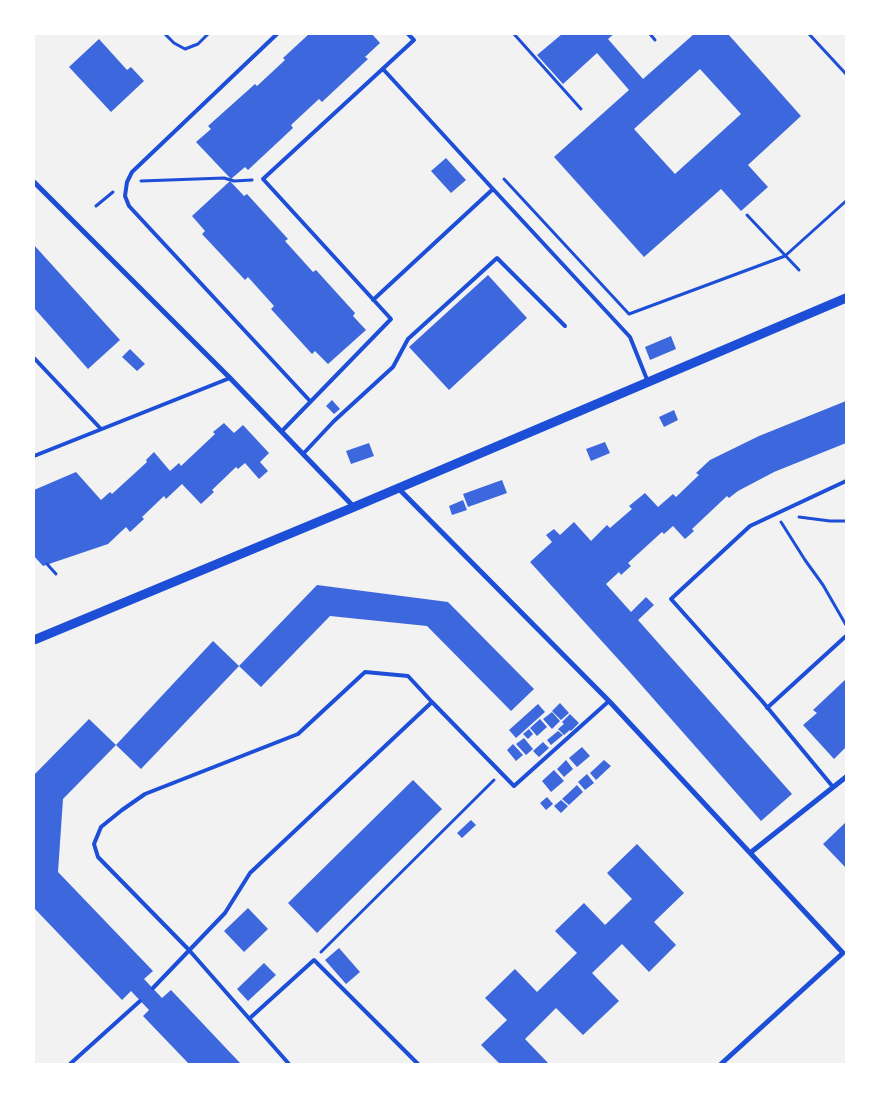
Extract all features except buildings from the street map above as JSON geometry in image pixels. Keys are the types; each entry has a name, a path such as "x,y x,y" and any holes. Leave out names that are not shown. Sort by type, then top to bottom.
{"street":[{"path":"34,182 230,378 354,507"},
{"path":"34,640 354,507 846,298"},
{"path":"398,488 608,701 843,953 721,1064"},
{"path":"750,853 846,777"}],"lane":[{"path":"277,34 132,172 127,182 126,196 129,206 310,400"},
{"path":"282,431 390,319 264,179 414,40 408,34"},
{"path":"383,69 630,337 648,382"},
{"path":"373,300 494,189"},
{"path":"303,454 334,421 393,367 408,338 497,258 565,326"},
{"path":"34,358 101,429"},
{"path":"34,456 230,378"},
{"path":"833,787 767,708 671,599 750,526 846,481"},
{"path":"767,708 846,636"},
{"path":"289,1064 189,950 98,857 94,844 101,827 145,794 298,734 364,672 408,676 514,786 608,701"},
{"path":"153,988 225,913 250,873 432,702"},
{"path":"250,1018 314,960 418,1064"},
{"path":"70,1064 140,1000"}],"path":[{"path":"165,34 174,43 185,49 198,44 208,34"},
{"path":"514,34 581,109"},
{"path":"650,34 655,40"},
{"path":"809,34 846,74"},
{"path":"127,182 224,178 234,181 264,179"},
{"path":"504,179 629,314 785,256 846,201"},
{"path":"747,215 799,270"},
{"path":"776,514 830,521 846,521"},
{"path":"776,514 824,586 846,625"},
{"path":"47,564 56,574"},
{"path":"314,960 502,773"}]}
